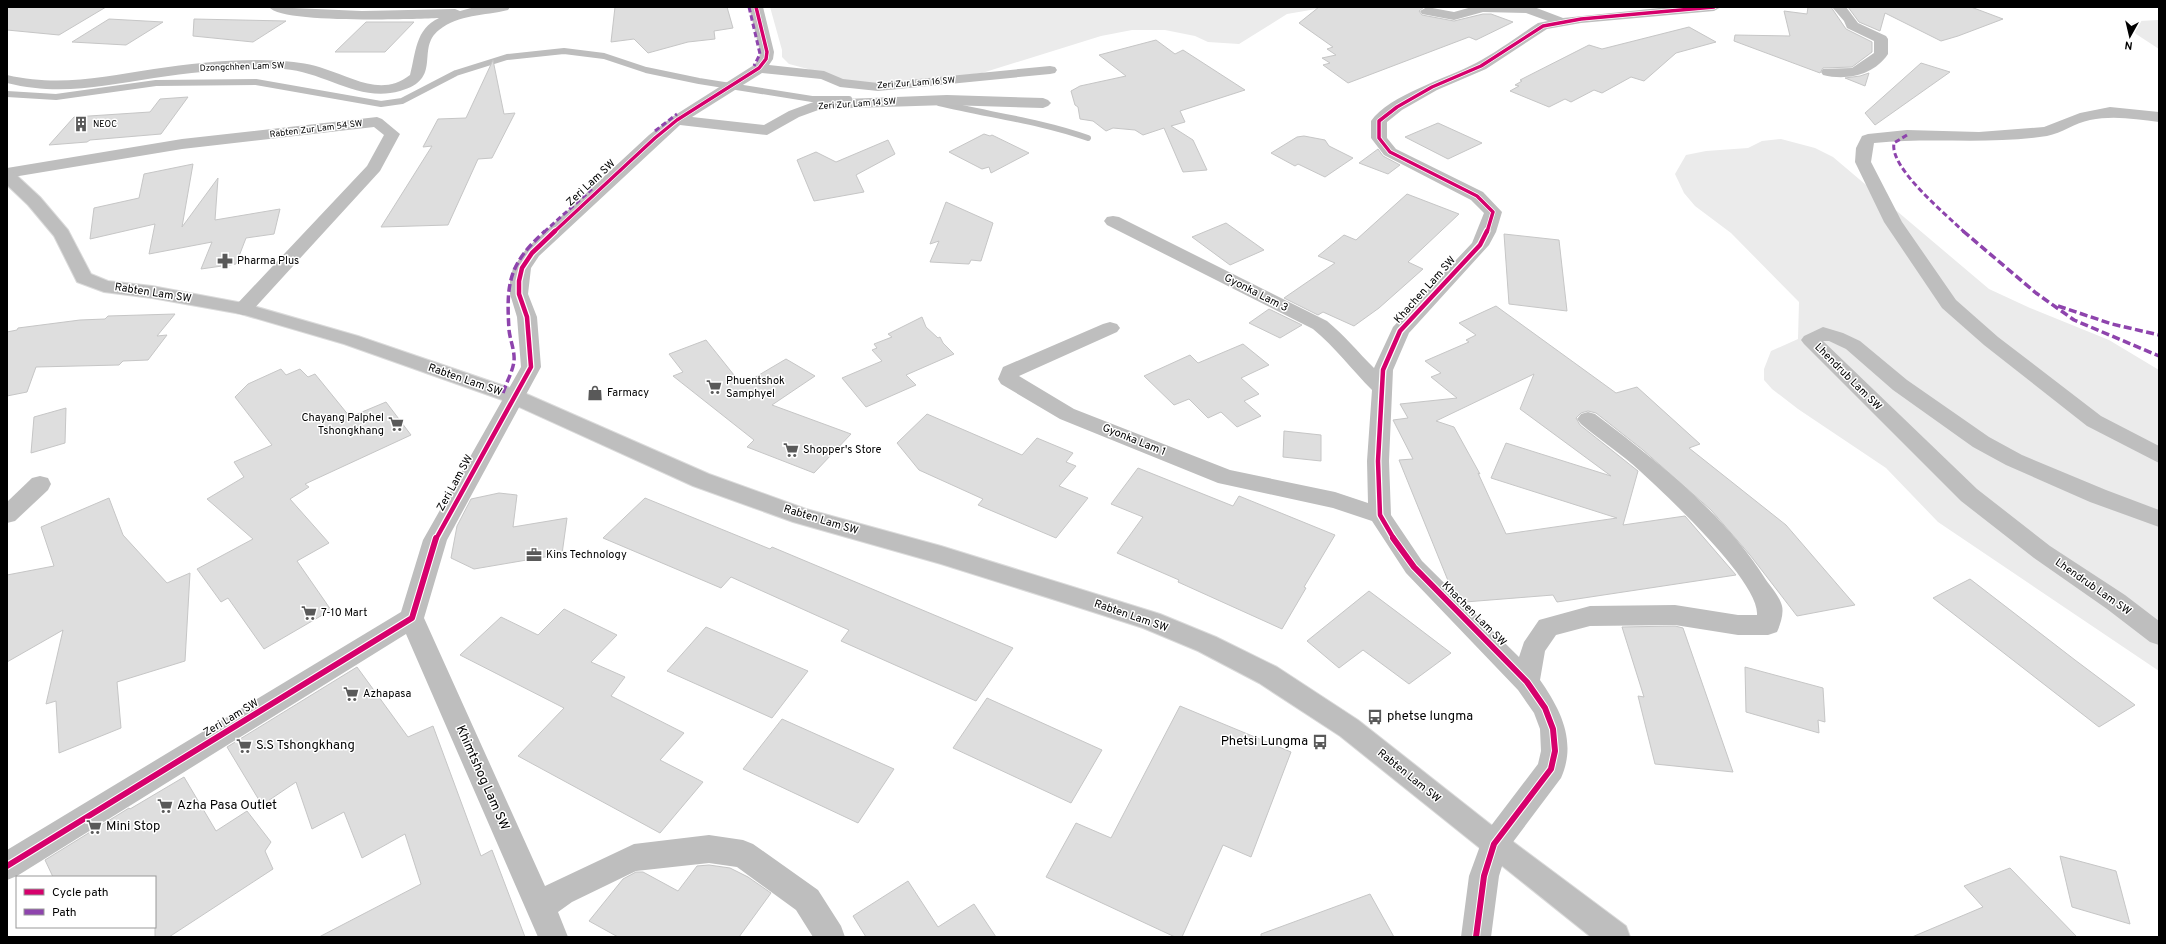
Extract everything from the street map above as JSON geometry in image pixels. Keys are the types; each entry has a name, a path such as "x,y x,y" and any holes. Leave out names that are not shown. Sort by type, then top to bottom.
{"street":[{"path":"276,7 294,12 321,13 425,15 468,11"},
{"name":"Dzongchhen Lam SW","path":"7,79 36,84 85,85 173,71 243,65 283,65 323,73 365,90 381,106 404,85 417,77 427,35 440,25 468,11 503,7"},
{"path":"756,7 767,52 766,58 759,68"},
{"name":"Khachen Lam SW","path":"1494,844 1551,769 1555,750 1553,729 1545,708 1527,682 1414,566 1383,520 1378,461 1383,370 1400,331 1480,245 1487,232 1493,212 1477,196 1390,152 1379,138 1379,121 1397,107 1432,87 1481,66 1543,26 1559,22 1714,7"},
{"path":"1828,72 1841,74 1861,71 1881,54 1881,39 1852,26 1851,20 1839,7"},
{"path":"1428,11 1454,16 1483,8 1527,10 1556,19 1559,22"},
{"name":"Zeri Zur Lam 16 SW","path":"759,68 824,74 840,84 878,87 962,80 1050,70"},
{"name":"Zeri Lam SW","path":"7,866 412,618 435,540 531,367 527,317 519,294 519,281 522,268 538,248 621,169 677,120 759,68"},
{"name":"Zeri Zur Lam 14 SW","path":"677,120 767,130 794,114 819,105 947,100 1043,103"},
{"name":"Rabten Zur Lam 54 SW","path":"7,174 182,144 381,106 392,134 374,168 243,309"},
{"path":"2159,117 2110,112 2085,116 2046,131 1979,137 1907,135 1882,136 1868,140 1864,148 1863,162 1893,222 1949,304 1991,341 2094,422 2159,455"},
{"name":"Rabten Lam SW","path":"7,174 34,201 62,234 84,278 104,286 152,292 243,309 351,340 515,397 701,480 802,516 941,555 1070,595 1151,621 1207,644 1268,675 1343,724 1494,844 1615,937"},
{"name":"Gyonka Lam 3","path":"1113,222 1320,325 1336,338 1346,353 1382,388"},
{"name":"Gyonka Lam 1","path":"1110,328 1010,372 1008,379 1013,384 1042,398 1067,414 1226,477 1335,500 1383,520"},
{"name":"Lhendrub Lam SW","path":"2159,519 2098,496 2014,460 1981,442 1900,385 1853,345 1836,337 1822,334 1811,340 1969,496 2042,552 2116,602 2159,635"},
{"path":"1527,682 1533,649 1548,627 1590,616 1675,615 1738,625 1768,625 1770,606 1742,561 1701,516 1647,465 1588,419"},
{"path":"1147,456 1226,484 1383,520"},
{"path":"7,515 40,484"},
{"name":"Khimtshog Lam SW","path":"412,618 553,937"},
{"path":"1476,937 1484,876 1494,844"},
{"path":"539,908 561,892 634,858 708,849 743,854 749,858 807,900 830,937"}],"shaded area":[{"path":"770,7 1328,7 1287,14 1239,44 1208,42 1195,36 1165,30 1132,30 1101,36 982,73 893,84 856,83 822,77 808,69 789,64 782,57 782,50"},
{"path":"2159,20 2159,49 2136,34 2129,24 2139,21"},
{"path":"1781,139 1815,148 1833,157 1989,289 2030,308 2109,340 2159,370 2159,671 1938,522 1886,468 1798,409 1772,389 1764,380 1764,369 1771,351 1798,339 1799,302 1731,233 1695,206 1684,193 1675,174 1686,155 1706,151 1748,148 1762,141"}],"building":[{"path":"7,7 106,7 59,35 7,30"},
{"path":"615,7 727,7 733,28 714,31 715,39 688,42 648,53 634,39 611,42"},
{"path":"1319,7 1424,7 1419,11 1422,15 1454,21 1483,14 1491,14 1513,22 1476,40 1469,37 1348,83 1323,65 1330,63 1322,58 1336,55 1327,49 1333,47 1299,23"},
{"path":"1808,7 1831,7 1846,29 1872,42 1872,52 1852,67 1823,68 1820,73 1734,41 1735,35 1790,36 1784,11 1807,14"},
{"path":"1848,7 1971,7 2003,19 1941,41 1885,13 1880,31 1859,22"},
{"path":"109,19 163,22 126,45 72,42"},
{"path":"194,19 286,21 253,42 193,36"},
{"path":"366,22 414,22 385,52 335,52"},
{"path":"1689,27 1716,42 1676,53 1644,81 1631,77 1602,93 1594,90 1571,102 1565,99 1549,107 1510,91 1519,86 1515,85 1522,81 1520,80 1589,45 1602,49"},
{"path":"1156,40 1175,54 1183,50 1245,90 1180,111 1185,122 1171,126 1193,140 1207,170 1183,172 1164,128 1143,135 1135,130 1113,128 1106,131 1093,121 1080,119 1078,107 1075,105 1071,91 1080,86 1126,76 1099,55"},
{"path":"493,60 504,114 515,113 492,158 478,159 448,225 381,227 432,146 423,147 438,119 466,118"},
{"path":"1921,63 1950,72 1875,125 1865,113"},
{"path":"1869,73 1865,86 1845,78 1860,76"},
{"path":"188,97 161,134 49,145 74,117 150,112 160,99"},
{"path":"1438,123 1482,143 1448,159 1405,137"},
{"path":"984,134 990,136 992,135 1029,153 991,173 989,167 982,169 949,152"},
{"path":"1304,136 1325,140 1329,146 1353,158 1325,177 1298,164 1295,166 1271,153 1297,137"},
{"path":"888,140 895,154 856,175 864,192 814,201 797,160 816,152 836,162"},
{"path":"1378,149 1383,156 1400,165 1388,174 1359,163"},
{"path":"193,164 182,227 218,178 215,220 280,209 274,234 246,238 236,264 201,269 212,242 149,254 155,224 90,239 94,208 139,198 144,174"},
{"path":"1407,194 1459,214 1408,262 1423,269 1379,308 1354,326 1323,312 1318,315 1284,298 1335,263 1318,256 1344,235 1356,240"},
{"path":"946,202 993,223 981,261 971,260 969,264 930,262 939,241 930,244"},
{"path":"1226,223 1264,250 1230,265 1192,237"},
{"path":"1504,234 1559,240 1567,311 1509,304"},
{"path":"1496,306 1616,393 1637,387 1700,444 1689,448 1786,525 1855,605 1797,616 1750,555 1711,510 1643,450 1596,413 1588,411 1581,413 1576,418 1580,425 1638,471 1623,525 1685,516 1736,575 1557,602 1553,595 1465,602 1451,588 1399,460 1413,459 1393,420 1408,418 1400,404 1457,398 1431,377 1441,373 1425,361 1469,342 1466,340 1476,335 1459,323","holes":["1534,374 1520,409 1611,476 1506,443 1491,478 1617,518 1506,534 1478,473 1480,474 1454,427 1436,421"]},
{"path":"1269,309 1302,325 1280,338 1249,323"},
{"path":"175,314 157,336 167,335 148,360 123,361 119,365 36,367 27,392 7,396 7,332 17,330 18,328 80,320 105,319 108,316"},
{"path":"922,317 926,327 938,338 940,337 943,343 954,354 906,375 916,385 866,407 842,378 882,361 872,350 877,348 874,344 892,337 888,334"},
{"path":"706,340 742,385 786,359 815,376 772,405 851,434 814,473 747,447 754,440 673,376 683,372 669,354"},
{"path":"1243,344 1269,365 1241,378 1259,394 1244,401 1261,416 1237,427 1221,412 1208,418 1189,399 1174,405 1144,376 1190,355 1198,363"},
{"path":"281,369 286,375 300,369 308,377 315,374 350,417 386,402 411,435 305,484 309,487 290,499 329,543 297,561 331,610 264,649 228,598 221,602 197,569 253,539 207,499 244,477 234,462 272,445 235,397 248,384"},
{"path":"66,408 65,443 31,453 34,417"},
{"path":"927,414 1022,455 1037,438 1073,453 1066,462 1076,466 1059,486 1088,498 1056,538 978,505 983,499 919,470 897,443"},
{"path":"1284,431 1321,435 1321,461 1283,457"},
{"path":"1138,468 1233,506 1239,496 1335,535 1304,587 1306,588 1282,629 1178,582 1179,580 1117,553 1143,517 1111,504"},
{"path":"499,493 517,495 513,527 567,518 562,554 474,569 451,558 457,526 471,499"},
{"path":"109,498 123,535 167,583 190,573 185,661 117,682 121,728 59,753 56,701 46,704 63,630 7,662 7,575 54,566 41,527"},
{"path":"645,498 770,549 772,547 1013,648 976,701 841,641 849,630 731,577 721,588 603,538"},
{"path":"1970,579 2135,705 2099,727 1933,598"},
{"path":"1369,591 1451,653 1409,684 1363,650 1339,668 1307,641"},
{"path":"564,609 617,635 591,662 625,677 611,696 684,733 660,760 703,782 660,833 518,756 564,708 460,655 501,617 538,635"},
{"path":"1675,626 1683,628 1733,772 1655,764 1638,696 1644,697 1622,627"},
{"path":"706,627 808,671 772,718 667,671"},
{"path":"357,667 408,737 433,726 481,856 492,850 525,937 319,937 421,884 405,834 362,858 344,812 312,829 296,782 262,805 227,747"},
{"path":"1745,667 1823,688 1825,722 1818,720 1819,733 1746,712"},
{"path":"987,698 1102,750 1071,803 953,748"},
{"path":"1180,706 1291,752 1251,857 1223,845 1182,937 1175,937 1046,877 1076,823 1111,838"},
{"path":"782,719 894,769 858,823 743,769"},
{"path":"184,777 216,831 247,811 271,842 265,851 273,869 169,937 155,937 156,876 53,876 45,860 129,808 130,809"},
{"path":"2060,856 2116,871 2130,924 2072,907"},
{"path":"709,865 730,868 748,877 771,893 739,937 618,937 589,921 623,879 636,872 643,872 678,891 697,866"},
{"path":"2010,868 2077,937 1912,937 1983,907 1964,886"},
{"path":"908,881 938,927 974,904 996,937 866,937 853,916"},
{"path":"1370,894 1394,937 1261,937 1261,934"}],"waterway":[{"path":"7,94 56,97 156,83 256,82 381,104 402,101 456,73 507,57 564,51 604,56 646,70 699,81 812,99 849,99"},
{"path":"939,103 1052,127 1088,138"}],"marked path":[{"path":"749,7 760,54 754,66"},
{"path":"655,131 677,114"},
{"path":"1907,135 1901,137 1894,143 1893,148 1898,161 1913,182 1972,240 2036,293 2074,320 2159,356"},
{"path":"503,393 514,361 509,331 509,284 515,265 531,244 592,189"},
{"path":"2058,306 2112,324 2159,335"}],"cycle path":[{"path":"7,866 412,618 435,540 531,367 527,317 519,294 519,281 522,268 532,253 655,138 677,120 759,68 766,59 767,52 756,7"},
{"path":"1476,937 1484,876 1494,844 1551,769 1555,751 1553,729 1545,708 1527,682 1414,567 1392,536 1380,515 1378,461 1383,370 1400,331 1480,245 1487,232 1493,212 1477,196 1390,152 1379,138 1379,121 1397,107 1432,87 1481,66 1543,26 1581,19 1714,7"}],"place":[{"name":"NEOC","path":"81,124"},
{"name":"Pharma Plus","path":"225,261"},
{"name":"Phuentshok Samphyel","path":"714,387"},
{"name":"Farmacy","path":"595,393"},
{"name":"Chayang Palphel Tshongkhang","path":"396,424"},
{"name":"Shopper's Store","path":"791,450"},
{"name":"Kins Technology","path":"534,555"},
{"name":"7-10 Mart","path":"309,613"},
{"name":"Azhapasa","path":"351,694"},
{"name":"phetse lungma","path":"1375,717"},
{"name":"Phetsi Lungma","path":"1320,742"},
{"name":"S.S Tshongkhang","path":"244,746"},
{"name":"Azha Pasa Outlet","path":"165,806"},
{"name":"Mini Stop","path":"94,827"}]}
